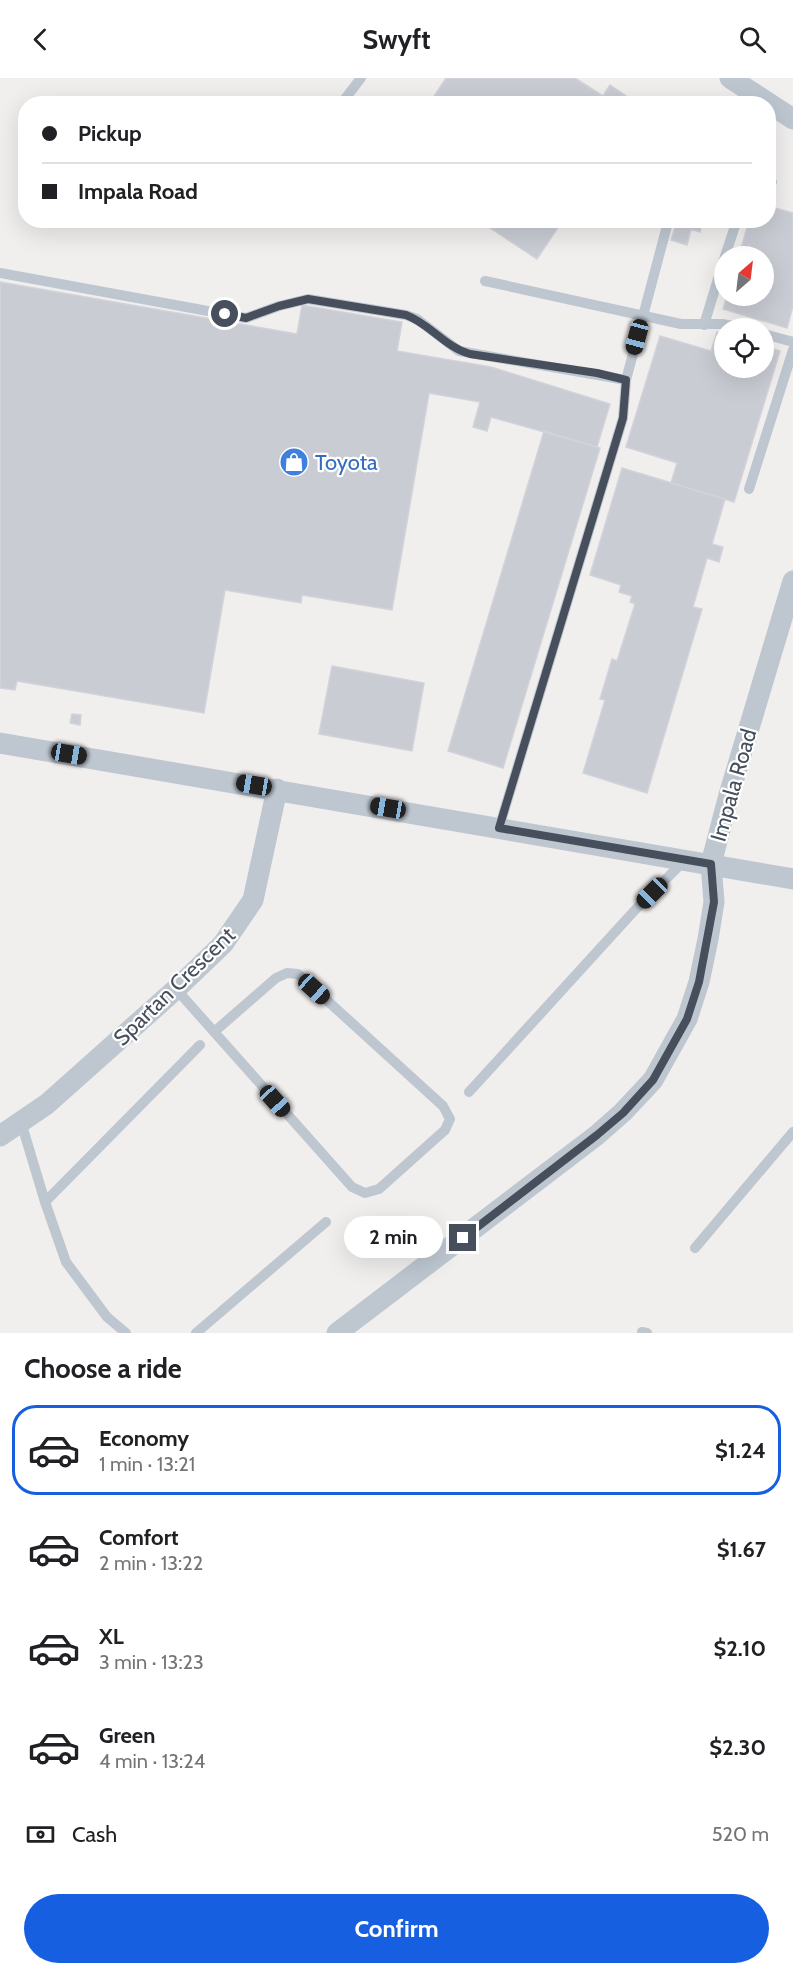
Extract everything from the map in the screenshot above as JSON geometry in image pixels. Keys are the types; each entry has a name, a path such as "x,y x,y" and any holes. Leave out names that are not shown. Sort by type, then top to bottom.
{"street":[{"path":"730,78 758,96"},
{"path":"776,108 793,119"},
{"name":"Impala Road","path":"337,1333 597,1135 623,1113 653,1080 687,1019 699,982 714,902 711,864 729,795 793,581"},
{"path":"0,742 793,879"},
{"name":"Spartan Crescent","path":"0,1136 47,1104 223,944 250,906 277,789"}],"lane":[{"path":"347,96 361,78"},
{"path":"499,828 623,418 626,380 666,228"},
{"path":"728,246 734,228"},
{"path":"0,273 246,318 279,306 308,299 406,315 417,319 459,351 597,373 626,380"},
{"path":"485,281 681,324 714,324"},
{"path":"704,325 714,293"},
{"path":"774,337 793,342"},
{"path":"749,489 793,351"},
{"path":"469,1092 635,910 686,860"},
{"path":"176,989 214,1032 352,1187 365,1193 379,1189 445,1130 450,1119 443,1106 298,974 287,973 276,978 214,1032"},
{"path":"45,1202 200,1045"},
{"path":"21,1122 66,1262 107,1317 126,1333"},
{"path":"695,1248 793,1132"},
{"path":"196,1333 326,1222"}],"building":[{"path":"446,78 575,78 603,96 434,96"},
{"path":"610,85 626,96 603,96"},
{"path":"776,208 793,213 793,306 787,328 774,324 774,318 753,318 723,309 724,306 774,306 774,246 742,246 747,228 776,228"},
{"path":"490,228 558,228 537,259"},
{"path":"675,228 701,228 700,232 691,229 687,245 671,240"},
{"path":"0,282 297,334 302,305 402,322 397,351 491,367 610,404 597,447 491,417 487,431 473,427 480,402 429,393 392,610 302,595 301,603 225,590 204,713 17,681 15,690 0,688"},
{"path":"660,336 711,351 714,342 714,378 772,378 734,502 671,483 677,463 626,447"},
{"path":"774,349 780,351 774,371"},
{"path":"544,431 600,448 503,768 448,751"},
{"path":"622,468 725,499 712,544 723,547 719,562 707,558 693,607 702,609 647,793 583,773 605,700 600,699 612,659 617,661 635,604 630,602 632,596 619,592 621,585 590,575"},
{"path":"332,666 424,683 412,751 319,734"},
{"path":"72,714 81,715 80,725 70,723"}],"place":[{"name":"Toyota","path":"294,462"}],"route":[{"path":"225,314 246,318 279,306 308,299 406,315 417,319 459,351 597,373 626,380 623,418 499,828 711,864 714,902 708,939 699,982 687,1019 653,1080 623,1113 597,1135 463,1238"}]}
